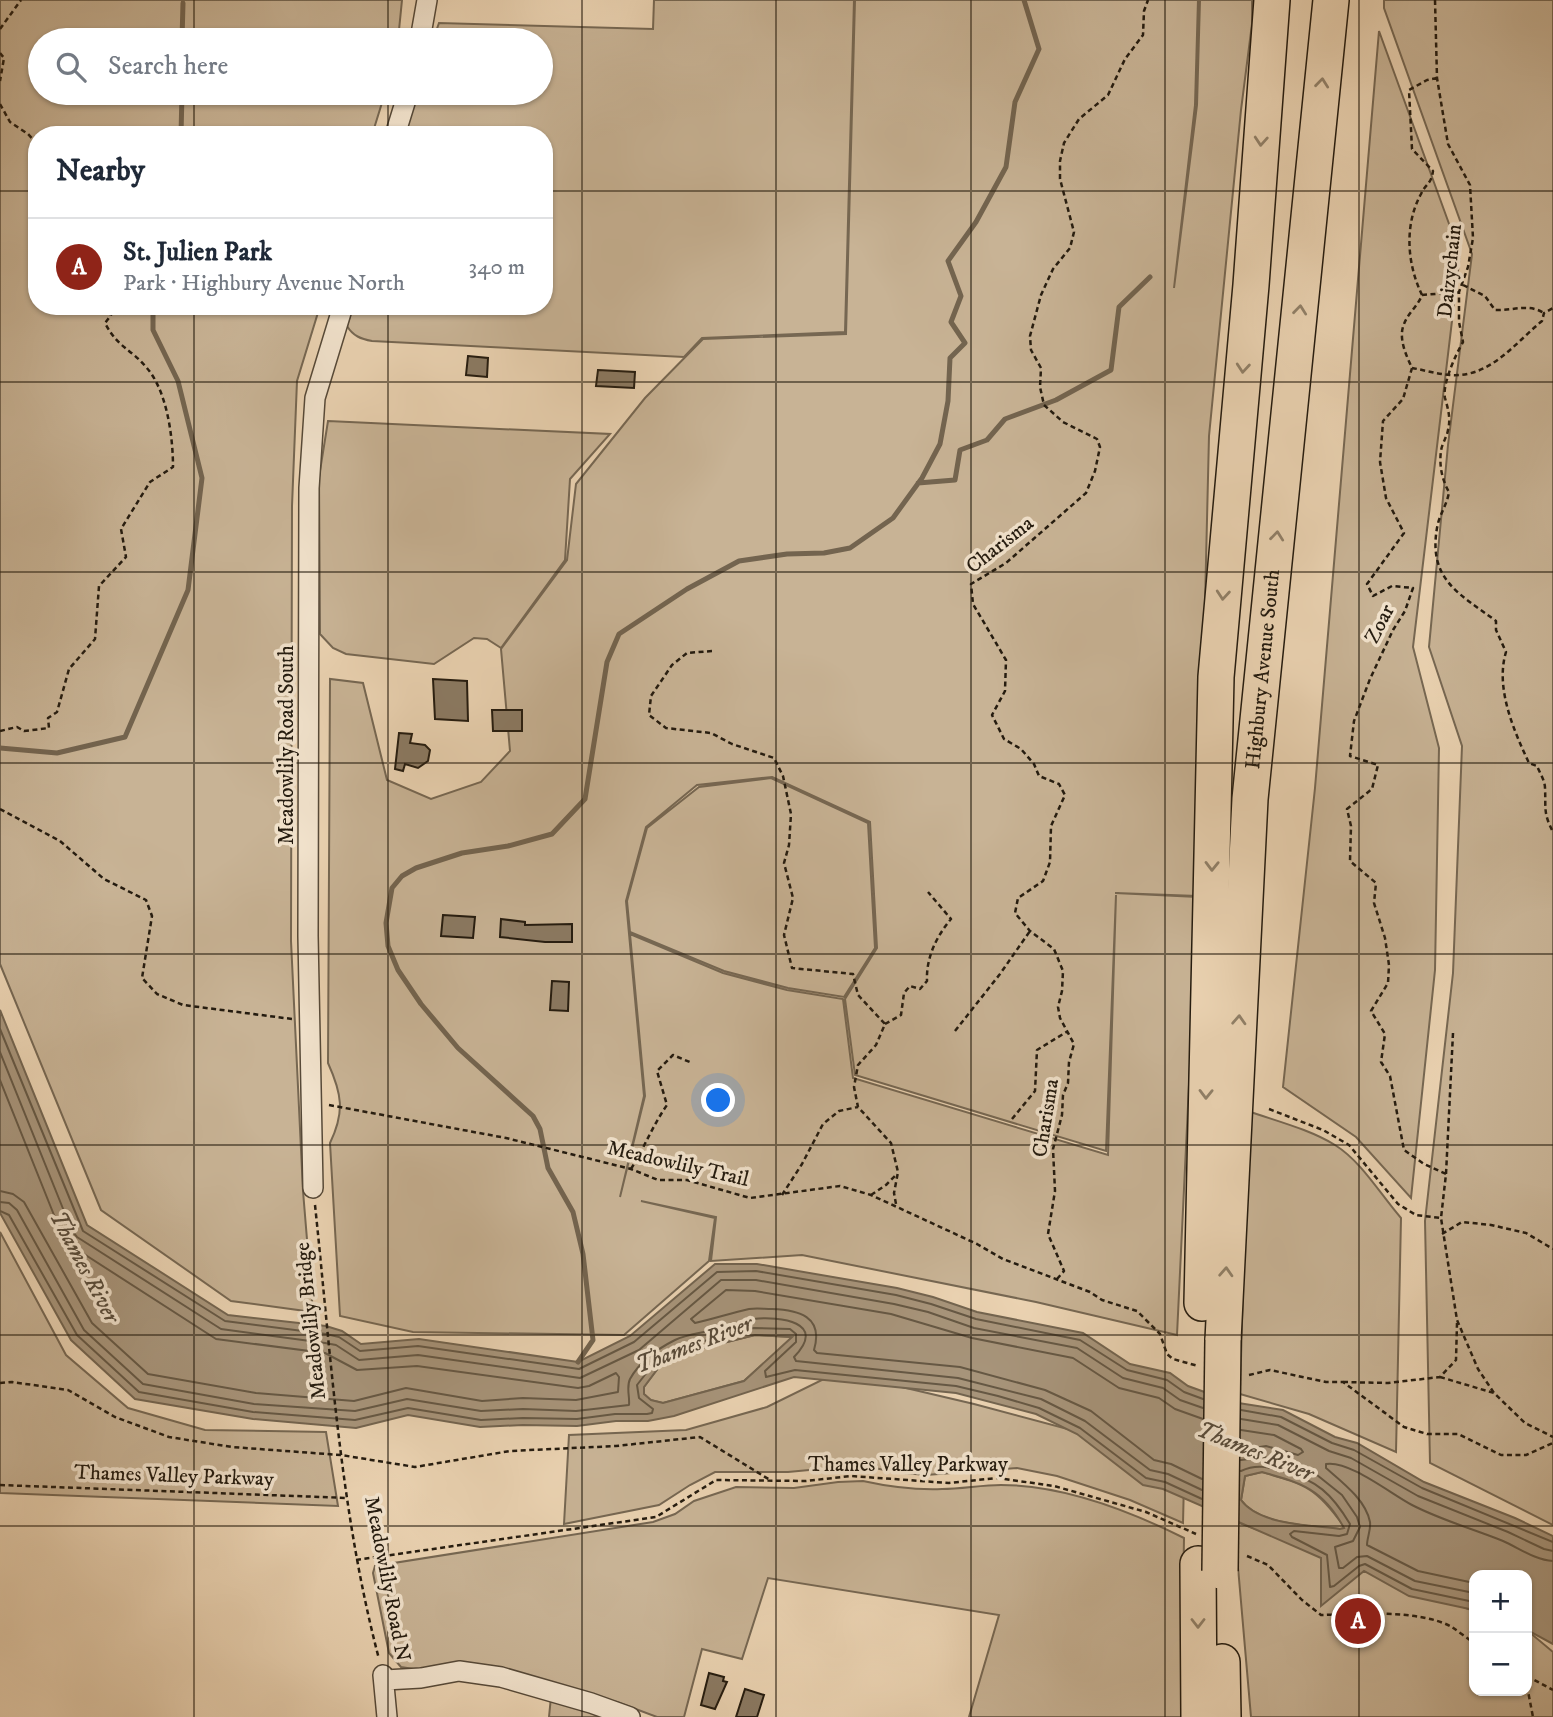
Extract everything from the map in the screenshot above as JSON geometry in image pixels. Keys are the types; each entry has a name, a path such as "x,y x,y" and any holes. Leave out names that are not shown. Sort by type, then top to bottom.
{"highway":[{"name":"Highbury Avenue South","path":"1211,1350 1216,677 1251,285 1272,0"},
{"name":"Highbury Avenue South","path":"1211,1350 1250,799 1331,0"},
{"path":"1211,1350 1223,1717"},
{"path":"1199,1717 1217,1557"}],"street":[{"path":"422,28 427,0"},
{"path":"398,126 404,105"},
{"name":"Meadowlily Road South","path":"313,1188 309,1021 309,488 315,398 340,315"},
{"path":"384,1678 421,1678 459,1671 501,1677 630,1717"},
{"name":"Meadowlily Road N","path":"384,1678 387,1717"}],"path":[{"path":"0,29 21,0"},
{"name":"Charisma","path":"1057,1279 1064,1272 1048,1234 1055,1191 1053,1149 1062,1115 1063,1095 1068,1083 1069,1062 1074,1044 1060,1018 1058,1007 1063,971 1054,949 1030,931 1016,913 1018,898 1044,881 1050,862 1051,826 1065,795 1059,784 1039,776 1034,764 1021,749 1004,739 992,715 1005,691 1006,660 973,604 971,584 1006,563 1086,492 1095,471 1100,447 1097,439 1063,422 1044,405 1040,387 1041,368 1031,350 1030,336 1041,295 1053,269 1070,247 1074,232 1060,179 1064,143 1079,119 1108,95 1125,60 1143,35 1147,0"},
{"name":"Daizychain","path":"1435,0 1437,78 1448,144 1470,185 1473,239 1460,292 1459,321 1463,342 1455,355 1445,397 1449,407 1448,430 1441,451 1442,479 1449,492 1436,531 1436,552 1440,574 1452,588 1496,621 1496,630 1506,652 1502,667 1514,732 1529,764 1537,766 1543,781 1544,813 1553,832"},
{"path":"0,53 4,58 0,81"},
{"path":"1437,78 1427,80 1409,90 1412,149 1433,171 1431,183 1421,191 1408,243 1416,282 1422,295 1418,305 1403,324 1402,348 1412,368 1450,375 1494,364 1542,321 1544,313 1553,308"},
{"path":"0,104 10,122 28,134"},
{"path":"1463,285 1485,296 1495,310 1512,311 1527,306 1544,313"},
{"path":"1422,295 1460,292"},
{"path":"0,731 17,727 24,731 49,728 48,718 57,712 69,669 95,639 99,586 126,557 121,529 150,482 173,467 173,436 158,387 147,367 113,339 105,323 111,315"},
{"name":"Zoar","path":"1412,368 1403,399 1382,421 1380,461 1386,498 1404,533 1367,584 1373,596 1392,586 1413,588 1354,721 1350,756 1378,765 1372,789 1347,809 1351,826 1350,861 1376,883 1374,903 1385,938 1389,965 1388,983 1371,1011 1385,1034 1381,1062 1390,1076 1404,1150 1423,1164 1446,1174"},
{"path":"712,651 687,653 671,666 651,696 649,715 666,728 711,733 732,744 774,758 783,776 791,814 789,845 784,863 793,898 784,935 792,968 853,974 858,995 885,1024"},
{"path":"0,809 60,841 104,879 146,900 152,916 142,978 157,994 183,1005 309,1021"},
{"path":"897,1206 894,1193 898,1172 891,1143 858,1107 854,1087 858,1065 876,1045 885,1024 901,1014 904,993 910,986 920,989 927,981 927,967 939,934 951,919 928,892"},
{"path":"955,1031 1030,931"},
{"path":"1012,1119 1035,1091 1037,1049 1069,1031"},
{"path":"1440,1377 1456,1360 1457,1320 1441,1219 1446,1174 1453,1032"},
{"path":"631,1169 667,1105 657,1071 673,1055 692,1063"},
{"name":"Meadowlily Trail","path":"312,1103 506,1138 631,1169 658,1180 687,1180 750,1198 781,1196 840,1186 897,1206 1003,1259 1090,1292 1102,1300 1138,1311 1160,1335 1167,1354 1173,1359 1211,1350"},
{"path":"781,1196 823,1124 839,1111 858,1107"},
{"path":"1269,1109 1323,1130 1349,1145 1398,1204 1416,1215 1441,1219"},
{"path":"871,1195 886,1185 898,1172"},
{"name":"Meadowlily Bridge","path":"313,1188 341,1452"},
{"path":"1442,1234 1462,1222 1491,1225 1526,1233 1553,1249"},
{"path":"1457,1320 1478,1369 1494,1393 1525,1423 1553,1437"},
{"path":"1243,1376 1270,1370 1326,1382 1388,1383 1440,1377 1494,1393"},
{"path":"0,1383 12,1382 68,1390 115,1417 169,1437 232,1447 341,1452 415,1467 510,1451 616,1446 700,1437 771,1480"},
{"path":"1343,1382 1404,1427 1427,1434 1458,1434 1501,1455 1526,1455 1553,1443"},
{"name":"Meadowlily Road N","path":"341,1452 356,1560 384,1678"},
{"name":"Thames Valley Parkway","path":"356,1560 656,1517 716,1480 806,1481 851,1476 949,1483 998,1478 1054,1486 1146,1511 1217,1557 1268,1565 1302,1600 1321,1615 1377,1613 1418,1618 1450,1626 1469,1639"},
{"name":"Thames Valley Parkway","path":"0,1485 348,1498"},
{"path":"1532,1679 1553,1690"},
{"path":"1529,1696 1533,1717"}],"shaded area":[{"path":"0,0 402,0 399,28 28,28 28,105 381,105 375,126 28,126 28,315 317,315 297,381 292,506 291,941 303,1191 313,1312 231,1301 101,1210 0,964"},
{"path":"654,0 854,0 845,332 702,338 684,357 372,341 352,332 347,326 350,315 553,315 553,126 408,126 414,105 553,105 553,28 437,28 439,23 653,29"},
{"path":"855,0 1198,0 1195,105 1174,288 1197,105 1200,0 1252,0 1252,24 1209,436 1198,896 1115,893 1198,897 1177,1335 1036,1302 802,1255 711,1261 716,1217 641,1201 715,1218 709,1261 624,1335 413,1332 340,1316 330,1143 338,1122 340,1103 328,1063 330,679 363,683 387,780 431,799 481,782 510,751 501,649 567,560 576,484 645,398 703,339 846,334","holes":["772,777 870,822 877,948 845,999 855,1075 1106,1151 1116,895 1108,1155 853,1078 843,999 787,990 723,973 630,934 645,1096 620,1197 644,1096 626,901 646,827 697,785"]},
{"path":"1384,0 1553,0 1553,1525 1430,1463 1425,1221 1453,973 1462,746 1429,647 1448,445 1472,254 1384,8"},
{"path":"1379,31 1460,254 1413,647 1439,748 1435,970 1411,1198 1356,1137 1283,1087 1315,788"},
{"path":"328,421 610,434 570,479 565,560 501,648 487,639 474,638 434,664 346,654 333,648 320,634 319,477"},
{"path":"771,778 868,823 875,948 844,997 788,988 724,971 630,932 627,901 647,828 699,787"},
{"path":"1248,1111 1303,1130 1335,1145 1362,1169 1401,1218 1396,1452 1309,1414 1240,1394"},
{"path":"0,1232 66,1355 128,1408 205,1430 326,1432 338,1506 0,1493"},
{"path":"755,1335 793,1337 744,1381 663,1403 650,1400 644,1394 644,1387 659,1367 683,1353"},
{"path":"838,1372 1105,1439 1184,1480 1183,1523 1130,1500 1057,1476 1017,1468 926,1475 893,1472 862,1465 788,1472 715,1472 659,1505 564,1524 569,1435 686,1430 767,1407"},
{"path":"1262,1472 1310,1490 1327,1504 1345,1528 1286,1523 1260,1515 1249,1508 1241,1500 1245,1476"},
{"path":"863,1481 922,1489 1001,1485 1048,1489 1118,1509 1184,1538 1181,1717 969,1717 999,1615 768,1578 742,1659 702,1649 684,1717 657,1717 617,1702 401,1667 389,1653 373,1573 375,1566 653,1522 675,1514 694,1501 736,1487 794,1488"},
{"path":"1234,1521 1469,1609 1469,1696 1532,1696 1532,1634 1553,1652 1553,1717 1251,1717"},
{"path":"551,1697 605,1717 549,1717"}],"water":[{"name":"Thames River","path":"0,1010 87,1225 228,1315 326,1326 342,1331 361,1344 419,1339 578,1362 630,1336 715,1264 757,1264 897,1288 977,1312 1083,1333 1130,1364 1170,1373 1188,1386 1232,1402 1283,1410 1335,1437 1357,1443 1424,1482 1553,1536 1553,1644 1532,1633 1532,1570 1469,1570 1469,1609 1409,1596 1364,1571 1321,1606 1321,1558 1163,1489 1143,1485 1077,1434 1036,1414 956,1393 794,1377 674,1416 648,1421 616,1421 577,1426 480,1427 408,1415 356,1428 253,1419 135,1399 71,1340 0,1213","holes":["755,1335 792,1337 744,1381 663,1403 651,1400 644,1394 644,1387 659,1367 683,1353","1262,1472 1289,1480 1319,1496 1328,1504 1344,1528 1300,1525 1272,1519 1260,1515 1241,1500 1245,1476"]}],"building":[{"path":"468,356 488,358 487,377 466,375"},
{"path":"598,370 635,372 634,388 596,386"},
{"path":"433,679 467,681 468,721 435,719"},
{"path":"492,710 522,710 522,731 493,731"},
{"path":"399,733 412,734 410,743 425,745 430,750 428,761 418,768 405,764 403,771 395,769"},
{"path":"443,915 475,917 473,938 441,936"},
{"path":"501,919 525,922 525,925 572,924 572,942 500,937"},
{"path":"552,981 569,982 568,1011 550,1010"},
{"path":"709,1673 724,1677 723,1681 727,1682 715,1709 701,1705"},
{"path":"745,1689 764,1695 757,1717 736,1717"}],"waterway":[{"path":"578,1362 593,1340 583,1254 573,1212 548,1168 540,1129 533,1116 458,1048 421,1004 398,970 388,946 386,923 392,888 402,876 416,868 462,853 508,846 552,834 585,799 607,662 619,634 687,589 739,561 850,548 893,518 922,478 940,444 948,401 950,358 965,343 951,322 961,296 948,261 976,222 1006,167 1015,102 1039,49 1024,0"},
{"path":"182,28 183,3"},
{"path":"181,126 182,105"},
{"path":"918,483 955,480 960,450 987,440 1005,419 1056,400 1111,370 1119,307 1150,277"},
{"path":"0,748 57,753 125,737 188,590 202,478 178,381 153,330 153,315"}],"place":[{"name":"St. Julien Park","path":"1358,1621"}]}
